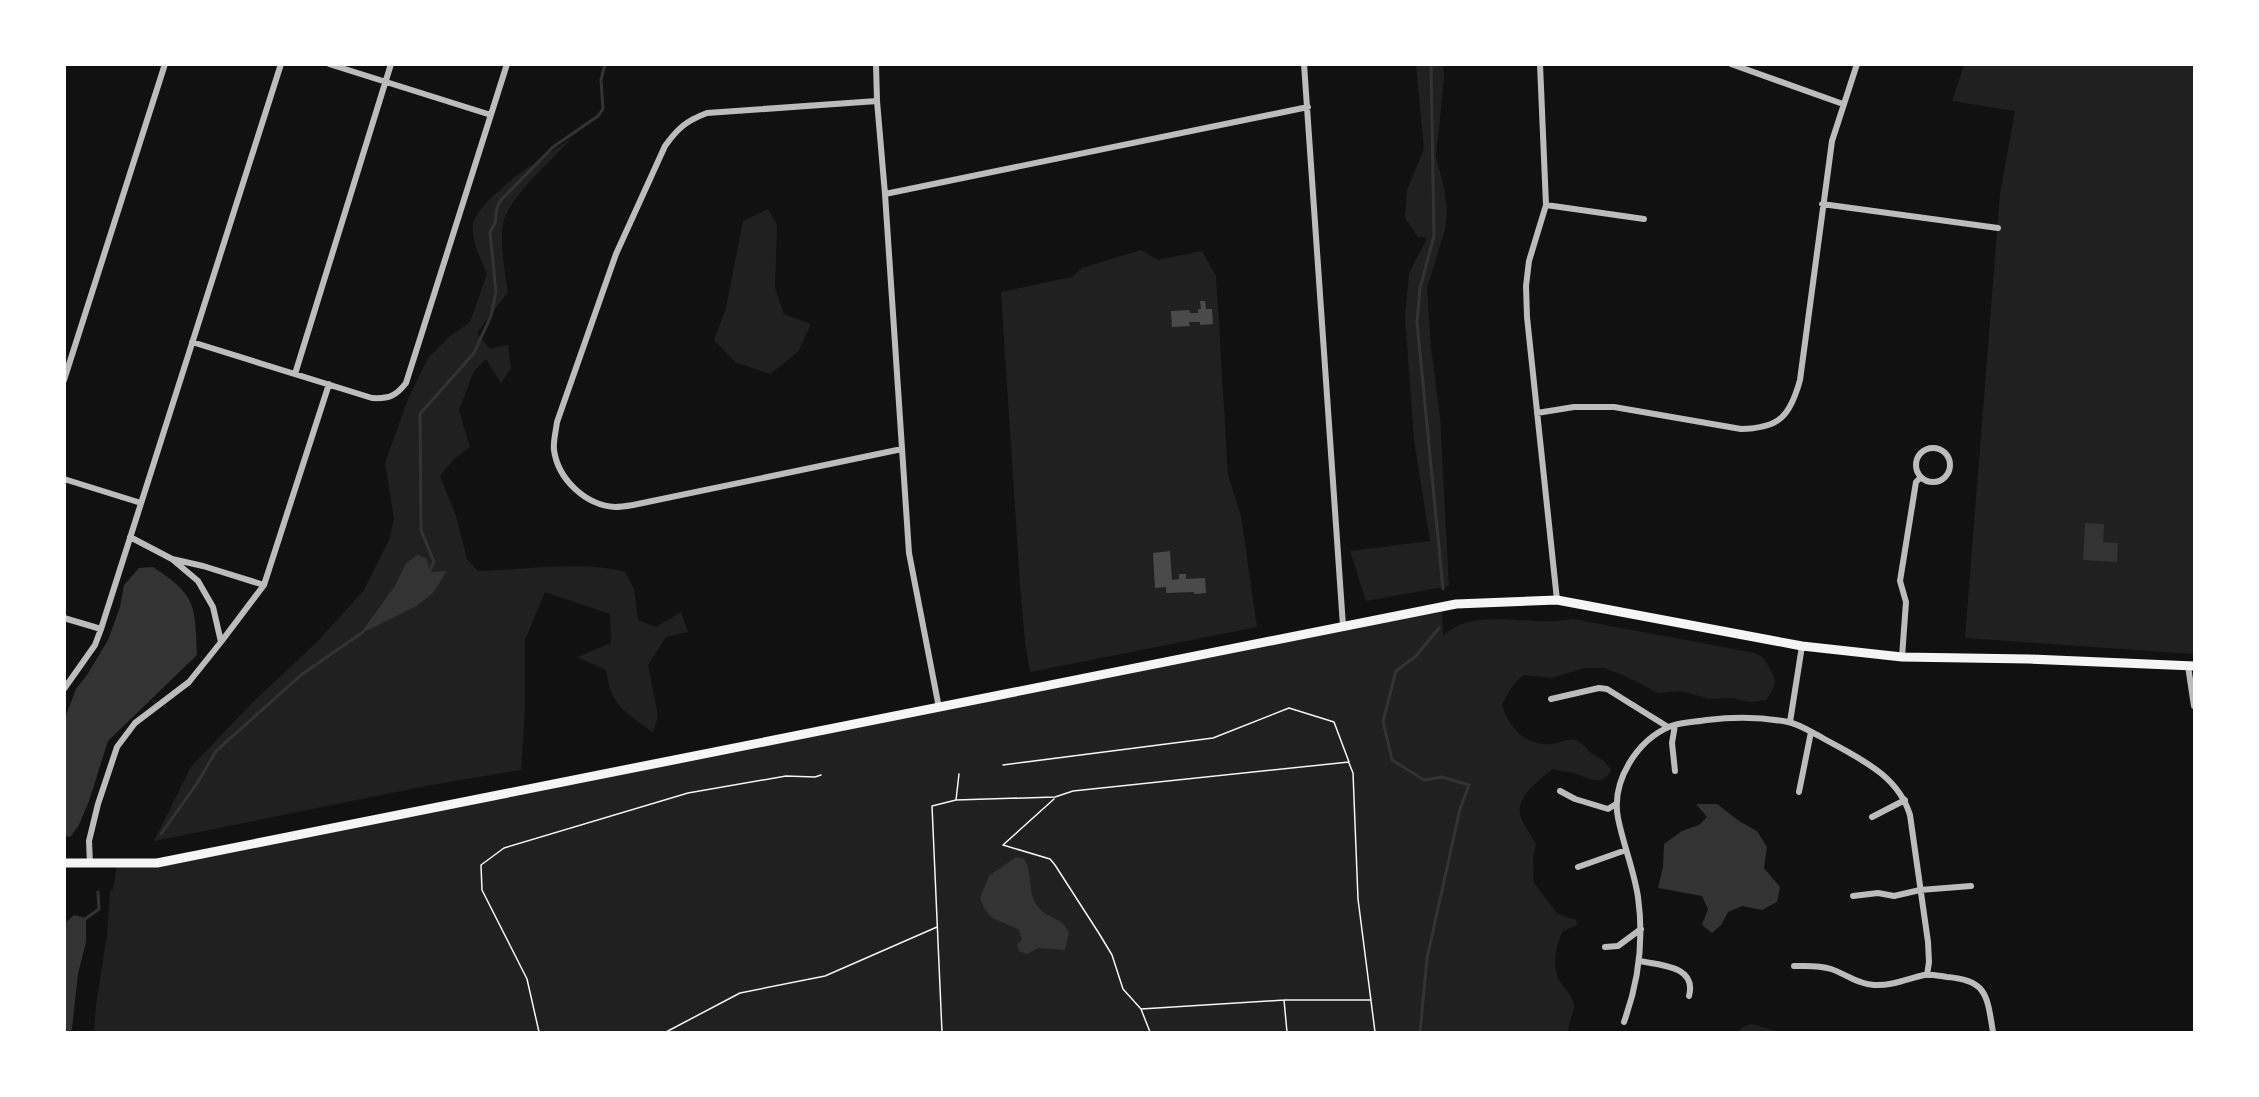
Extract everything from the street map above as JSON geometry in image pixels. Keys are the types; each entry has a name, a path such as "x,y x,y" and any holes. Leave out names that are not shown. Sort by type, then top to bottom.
{"main road":[{"path":"64,864 157,863 1456,604 1557,600 1802,646 1902,657 2029,659 2191,666"}],"street":[{"path":"64,380 165,64"},
{"path":"64,689 95,645 101,629 281,64"},
{"path":"329,64 491,115"},
{"path":"294,374 391,64"},
{"path":"192,342 372,398 387,399 398,394 406,383 507,64"},
{"path":"876,64 909,553 939,708"},
{"path":"1304,64 1344,626"},
{"path":"1540,64 1546,205 1529,261 1526,286 1528,338 1557,600"},
{"path":"1731,64 1843,104"},
{"path":"1537,413 1574,407 1614,406 1741,429 1762,428 1775,422 1788,410 1800,380 1832,141 1857,64"},
{"path":"877,101 707,113 689,120 675,132 665,146 616,254 557,422 554,448 558,467 569,483 581,494 596,502 614,507 645,503 902,450"},
{"path":"885,194 1308,107"},
{"path":"1822,204 1998,228"},
{"path":"1546,205 1644,219"},
{"path":"90,864 91,832 117,747 135,723 189,682 264,585 329,384"},
{"path":"1932,448 1944,453 1949,465 1945,477 1933,482 1921,477 1916,466 1921,454 1932,448"},
{"path":"1902,657 1906,602 1900,581 1916,482 1921,477"},
{"path":"64,479 141,503"},
{"path":"130,537 172,559 198,581 213,607 221,642"},
{"path":"172,559 264,585"},
{"path":"64,618 101,629"},
{"path":"1790,722 1802,646"},
{"path":"2191,666 2194,706"},
{"path":"1551,699 1599,688 1607,689 1672,726"},
{"path":"1624,1022 1632,999 1639,961 1641,929 1638,896 1616,804 1618,790 1629,764 1648,740 1672,726 1721,718 1790,722 1880,772 1897,788 1905,800 1910,815 1929,962 1927,975"},
{"path":"1672,726 1675,771"},
{"path":"1799,792 1810,732"},
{"path":"1560,791 1575,799 1608,809 1616,804"},
{"path":"1872,817 1905,800"},
{"path":"1578,867 1626,850"},
{"path":"1853,896 1878,893 1894,896 1920,890 1971,886"},
{"path":"1605,947 1618,946 1641,929"},
{"path":"1639,961 1685,972 1690,981 1689,996"},
{"path":"1794,966 1811,965 1830,969 1852,980 1870,985 1887,985 1927,975 1973,981 1982,988 1987,998 1993,1032"}],"path":[{"path":"1003,765 1213,738 1289,708 1334,722 1353,773 1358,899 1375,1032"},
{"path":"942,1032 932,806 956,800 1055,797 1073,791 1349,762"},
{"path":"956,800 959,774"},
{"path":"538,1032 526,979 482,890 481,865 504,848 688,793 786,776 804,778 821,776"},
{"path":"1055,797 1003,845 1050,859 1055,865 1112,955 1123,989 1141,1009 1150,1032"},
{"path":"666,1032 740,993 825,976 937,927"},
{"path":"1141,1009 1284,1000 1371,1000"},
{"path":"1284,1000 1287,1032"}],"shaded area":[{"path":"1416,65 1443,65 1444,79 1436,156 1447,211 1445,230 1427,288 1431,348 1440,417 1449,586 1366,601 1350,551 1430,541 1414,440 1405,316 1409,273 1427,238 1418,237 1405,218 1407,190 1424,149"},
{"path":"1964,65 2194,65 2194,654 1965,638 2000,194 2015,111 1952,101"},
{"path":"572,138 517,197 505,217 502,243 508,292 477,333 490,349 508,345 511,368 501,383 486,359 474,371 459,410 470,447 454,459 440,476 456,516 467,559 478,571 572,566 609,568 625,572 634,589 638,620 656,627 681,612 688,632 666,637 648,665 658,716 653,733 621,708 612,694 606,670 577,657 611,643 610,614 545,592 525,640 525,711 521,770 426,786 154,841 191,767 254,701 318,641 364,590 389,540 394,519 385,463 408,399 428,358 450,336 470,322 487,274 473,238 473,225 477,214 515,177","holes":["427,559 433,593 417,606 361,633 394,587 406,563"]},
{"path":"768,209 777,224 775,287 784,314 811,324 798,352 770,374 735,362 714,340 726,308 743,221"},
{"path":"1141,250 1158,260 1202,251 1216,276 1228,475 1241,516 1257,627 1030,672 1020,585 1001,292 1072,277 1082,268"},
{"path":"2085,523 2104,524 2103,542 2118,543 2117,562 2083,560"},
{"path":"418,555 427,559 430,572 447,571 433,593 417,606 360,634 394,587 406,563"},
{"path":"153,567 178,586 191,603 194,613 197,655 108,741 79,825 70,837 65,836 65,718 76,689 108,640 120,607 124,585 139,568"},
{"path":"1442,605 1443,635 1461,624 1481,620 1560,621 1573,619 1755,653 1764,658 1773,676 1775,684 1766,700 1750,702 1733,698 1709,699 1682,691 1658,693 1604,668 1584,668 1552,678 1524,675 1517,681 1502,705 1509,722 1527,739 1543,744 1575,740 1611,770 1604,779 1594,780 1553,769 1530,788 1520,808 1523,822 1536,844 1533,858 1534,883 1557,913 1576,919 1577,925 1563,931 1555,958 1556,973 1574,1005 1568,1032 94,1032 107,935 110,890 113,890 117,864 161,862"},
{"path":"1696,804 1717,804 1757,831 1767,847 1764,868 1780,887 1777,902 1762,910 1742,906 1728,912 1721,925 1712,933 1702,925 1708,909 1702,896 1658,888 1663,867 1664,844 1682,831 1699,825 1707,817"},
{"path":"1016,857 1024,859 1027,865 1031,891 1040,909 1060,921 1069,933 1065,950 1038,948 1027,954 1019,951 1017,944 1022,940 1019,930 995,919 983,906 980,898 989,876"},
{"path":"74,915 86,918 86,942 78,974 72,1028 71,1032 65,1032 65,923"},
{"path":"1752,1024 1780,1032 1738,1032 1743,1027"}],"building":[{"path":"1200,301 1205,301 1206,309 1212,309 1213,324 1200,325 1200,322 1189,322 1190,326 1172,327 1171,311 1189,310 1190,313 1198,313 1198,309 1201,309"},
{"path":"1170,551 1172,580 1179,579 1179,574 1186,574 1186,579 1205,578 1206,593 1166,593 1166,587 1155,588 1153,553"}],"waterway":[{"path":"428,574 434,562 421,530 420,414 474,353 491,316 496,292 490,232 495,223 500,201 553,147 598,116 603,109 601,80 605,64"},
{"path":"1431,64 1434,236 1420,288 1417,322 1443,589"},
{"path":"1420,1032 1427,958 1460,809 1469,785 1442,777 1424,780 1392,760 1383,721 1396,671 1416,656 1439,628"},
{"path":"161,834 198,782 216,751 301,675 363,632"},
{"path":"85,919 99,909 98,892"}]}
